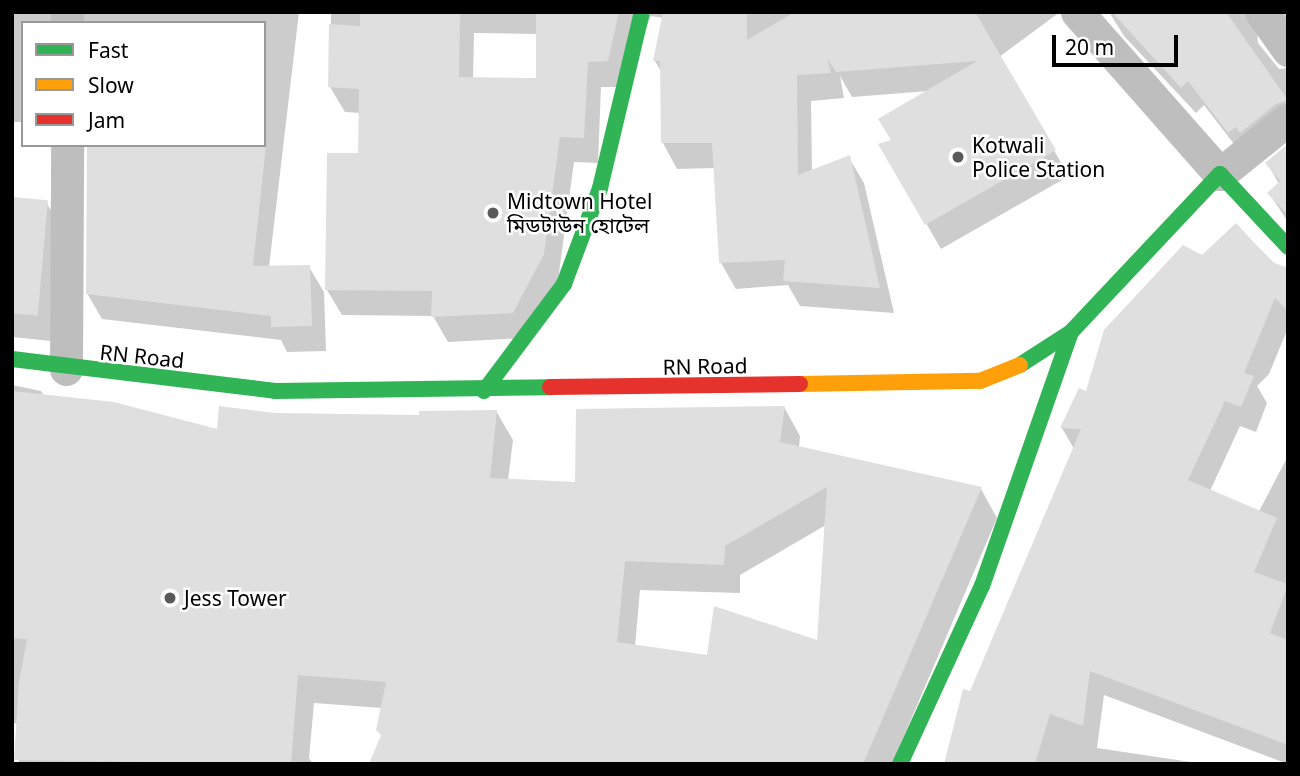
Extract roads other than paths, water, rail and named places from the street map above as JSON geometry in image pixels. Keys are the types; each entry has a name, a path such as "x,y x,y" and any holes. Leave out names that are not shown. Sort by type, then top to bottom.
{"main road":[{"path":"484,391 564,284 600,188 642,12"},
{"path":"1220,174 1288,247"},
{"name":"RN Road","path":"12,359 66,369 275,391 484,391 980,382 1032,360 1070,332 1220,174"},
{"path":"900,764 982,586 1070,332"}],"street":[{"path":"1077,12 1220,174 1288,119"},
{"path":"1261,12 1288,50"},
{"path":"66,369 67,147"}],"place":[{"name":"Kotwali Police Station","path":"958,157"},
{"name":"Midtown Hotel মিডটাউন হোটেল","path":"493,213"},
{"name":"Jess Tower","path":"170,598"}]}
